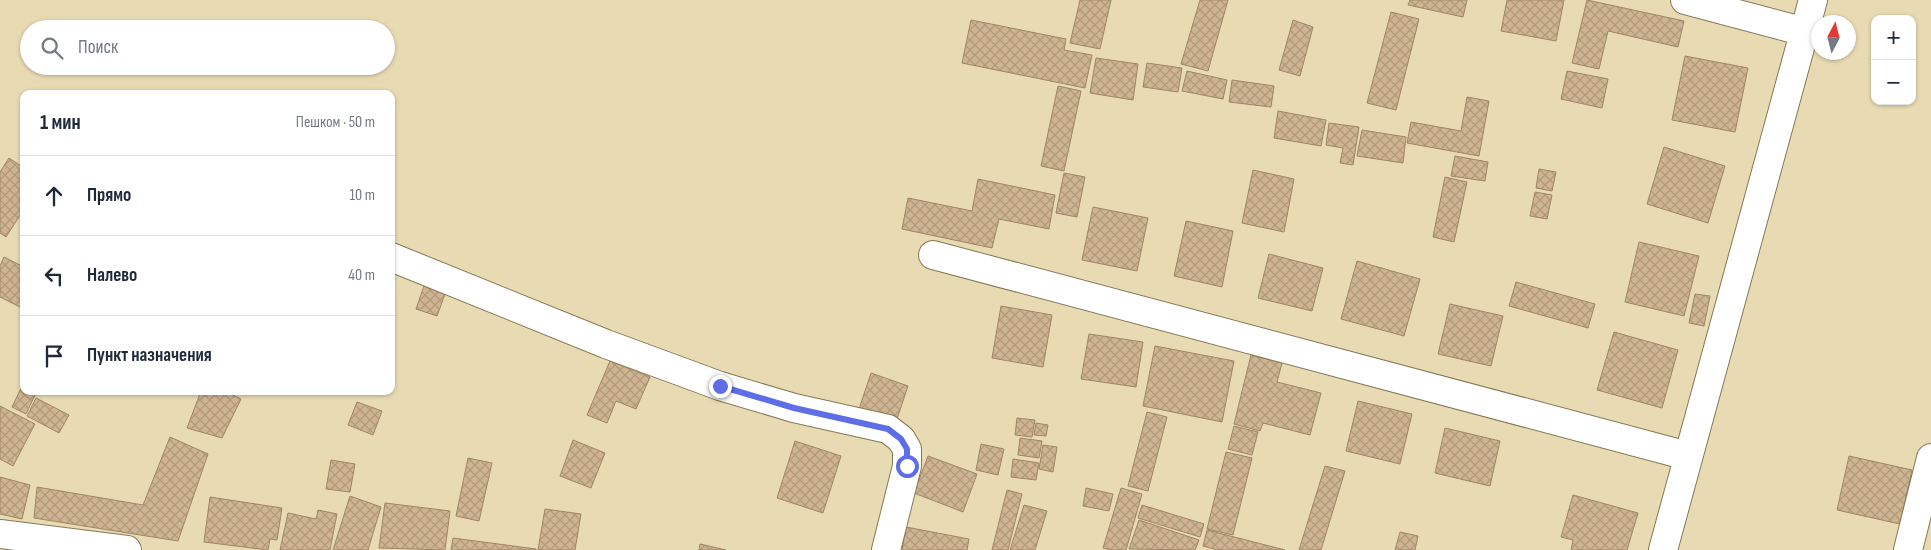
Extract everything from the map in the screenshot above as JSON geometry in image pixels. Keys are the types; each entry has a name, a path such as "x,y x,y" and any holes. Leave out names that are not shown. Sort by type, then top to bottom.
{"street":[{"path":"1684,0 1805,32"},
{"path":"1663,550 1813,0"},
{"path":"933,255 1688,456"},
{"path":"395,259 606,344 720,386 794,408 888,429 901,439 907,449 907,466 886,550"},
{"path":"1908,550 1931,458"},
{"path":"0,534 127,550"}],"building":[{"path":"1080,0 1111,0 1100,49 1070,43"},
{"path":"1200,0 1228,0 1208,71 1181,64"},
{"path":"1410,0 1467,0 1463,17 1408,5"},
{"path":"1507,0 1564,0 1556,41 1501,31"},
{"path":"1587,0 1684,21 1678,47 1608,31 1599,69 1572,63"},
{"path":"1391,12 1419,19 1396,110 1367,103"},
{"path":"971,20 1066,39 1064,50 1092,55 1085,88 962,63"},
{"path":"1293,20 1313,27 1300,76 1279,70"},
{"path":"1685,56 1748,68 1735,132 1672,120"},
{"path":"1096,58 1138,64 1133,100 1090,93"},
{"path":"1147,63 1182,68 1178,92 1143,87"},
{"path":"1187,71 1227,80 1223,99 1182,91"},
{"path":"1567,71 1608,79 1602,108 1561,99"},
{"path":"1232,80 1274,86 1271,107 1229,102"},
{"path":"1058,86 1081,91 1064,171 1041,166"},
{"path":"1467,97 1489,101 1479,156 1407,143 1411,122 1461,131"},
{"path":"1278,111 1326,120 1321,146 1274,138"},
{"path":"1329,123 1359,127 1353,165 1340,163 1343,148 1326,145"},
{"path":"1362,130 1406,137 1403,163 1357,156"},
{"path":"1664,147 1725,166 1708,223 1647,204"},
{"path":"1455,156 1488,162 1485,181 1451,176"},
{"path":"9,158 20,165 20,215 6,237 0,233 0,172"},
{"path":"1539,169 1556,172 1552,191 1536,188"},
{"path":"1253,170 1294,179 1284,232 1242,223"},
{"path":"1064,173 1085,177 1077,217 1056,213"},
{"path":"1445,177 1467,182 1454,242 1433,237"},
{"path":"978,179 1055,195 1049,229 999,219 992,248 902,229 908,198 972,211"},
{"path":"1535,192 1552,195 1547,219 1530,216"},
{"path":"1093,207 1148,218 1137,271 1082,260"},
{"path":"1186,221 1233,231 1222,287 1174,276"},
{"path":"1639,242 1699,256 1684,316 1625,302"},
{"path":"1269,254 1323,268 1312,311 1258,298"},
{"path":"4,257 20,265 20,307 0,297 0,266"},
{"path":"1357,261 1420,279 1404,336 1341,319"},
{"path":"1516,282 1595,304 1588,328 1509,306"},
{"path":"424,286 445,294 437,316 416,309"},
{"path":"1695,294 1710,296 1704,326 1689,323"},
{"path":"1450,304 1503,316 1491,366 1438,354"},
{"path":"1001,306 1052,315 1043,367 992,358"},
{"path":"1614,332 1678,350 1662,408 1597,390"},
{"path":"1089,334 1143,342 1136,387 1081,379"},
{"path":"1155,346 1234,361 1222,422 1143,406"},
{"path":"1251,355 1282,363 1277,382 1321,393 1310,435 1263,423 1260,431 1234,424"},
{"path":"610,361 650,377 636,409 616,401 607,423 587,415"},
{"path":"871,373 908,386 895,425 858,412"},
{"path":"20,390 20,395 35,395 26,414 12,407"},
{"path":"199,395 233,395 241,399 222,438 187,428"},
{"path":"36,398 69,415 59,433 27,416"},
{"path":"1358,401 1412,414 1400,464 1346,451"},
{"path":"357,402 382,411 373,435 348,425"},
{"path":"0,406 35,424 13,466 0,459"},
{"path":"1147,412 1167,417 1148,491 1128,486"},
{"path":"1017,418 1035,420 1032,437 1015,435"},
{"path":"1036,423 1048,425 1046,436 1034,435"},
{"path":"1234,426 1258,432 1252,455 1228,449"},
{"path":"1445,428 1500,441 1490,486 1435,473"},
{"path":"170,437 208,454 178,541 34,518 37,487 143,505"},
{"path":"1020,438 1042,441 1039,458 1018,455"},
{"path":"573,440 605,453 591,488 560,476"},
{"path":"795,441 841,456 823,513 777,498"},
{"path":"981,444 1004,449 998,475 976,470"},
{"path":"1043,445 1057,447 1053,472 1039,469"},
{"path":"1226,452 1252,458 1233,535 1207,529"},
{"path":"928,456 977,474 963,512 914,493"},
{"path":"1849,456 1912,470 1900,524 1837,510"},
{"path":"468,458 492,463 479,521 456,516"},
{"path":"1013,459 1039,463 1036,480 1011,477"},
{"path":"331,460 355,464 350,492 326,489"},
{"path":"1325,466 1345,471 1321,550 1299,550"},
{"path":"0,477 30,485 22,519 0,514"},
{"path":"1086,488 1113,494 1109,511 1083,506"},
{"path":"1121,488 1142,494 1126,550 1110,550 1103,548"},
{"path":"1007,490 1022,494 1008,550 992,550"},
{"path":"1573,495 1638,513 1627,550 1571,550 1573,540 1561,537"},
{"path":"350,496 381,507 368,550 333,550"},
{"path":"210,497 282,508 277,540 270,539 268,550 204,542"},
{"path":"385,503 450,511 445,550 379,548"},
{"path":"1024,505 1047,511 1035,550 1010,550"},
{"path":"1142,505 1204,524 1200,537 1138,518"},
{"path":"545,509 581,514 575,550 538,550"},
{"path":"318,510 337,514 330,550 280,550 288,513 316,519"},
{"path":"1139,520 1199,540 1195,550 1129,549"},
{"path":"906,527 969,539 967,550 902,550"},
{"path":"1207,530 1285,550 1217,550 1203,546"},
{"path":"1400,532 1418,536 1415,550 1395,550"},
{"path":"453,538 536,549 536,550 451,550"},
{"path":"700,544 726,550 699,550"}],"route":[{"path":"720,386 794,408 888,429 901,439 907,449 907,466"}]}
